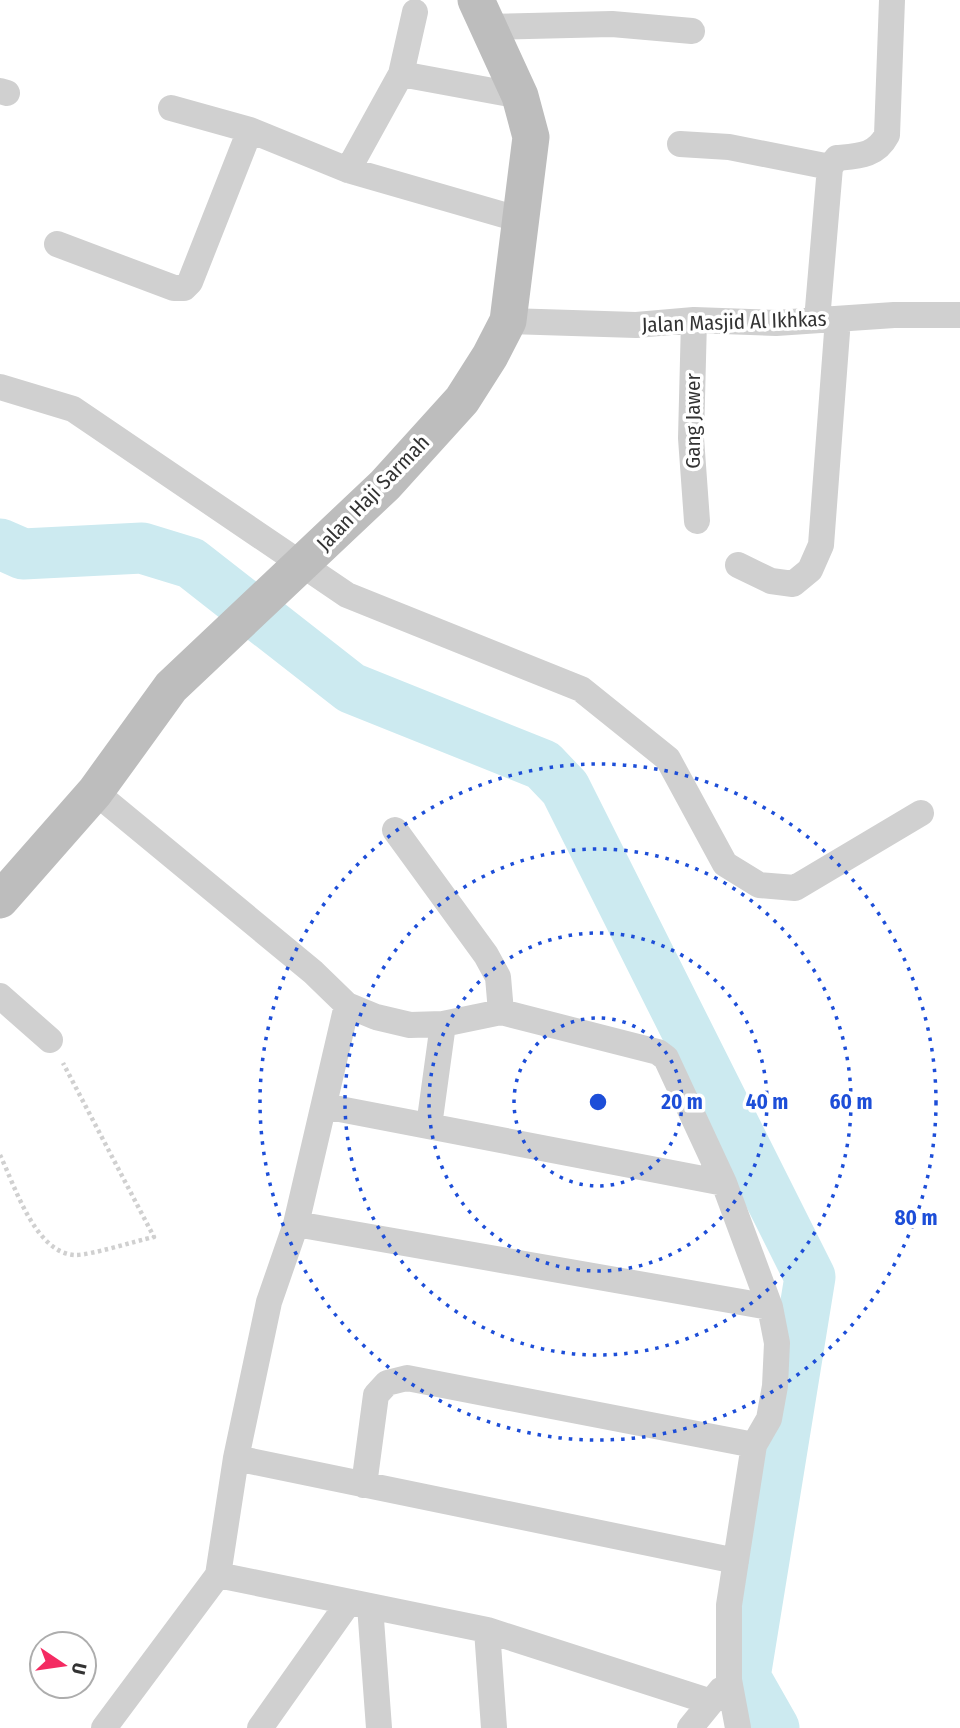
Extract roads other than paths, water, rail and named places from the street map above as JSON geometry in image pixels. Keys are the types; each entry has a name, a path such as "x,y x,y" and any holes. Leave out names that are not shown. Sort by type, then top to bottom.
{"street":[{"path":"738,565 771,581 793,584 810,570 821,545 830,167 837,158 869,155 881,146 887,135 892,0"},
{"path":"348,170 401,74 415,12"},
{"path":"481,13 692,31"},
{"name":"Jalan Haji Sarmah","path":"0,900 95,792 171,687 384,485 462,400 508,321 531,136 520,96 481,13"},
{"path":"401,74 520,96"},
{"path":"170,108 250,130 348,170 521,220"},
{"path":"57,244 174,288 184,288 190,282 250,130"},
{"path":"680,144 729,147 830,167"},
{"name":"Jalan Masjid Al Ikhkas","path":"508,321 636,325 694,320 776,323 960,315"},
{"name":"Gang Jawer","path":"694,320 691,438 697,521"},
{"path":"0,387 73,409 347,594 581,689 668,759 725,863 759,885 795,888 921,813"},
{"path":"95,792 313,972 347,1005 376,1017 410,1025 443,1024 501,1012 658,1052 671,1068 723,1183 770,1307 777,1343 775,1386 769,1419 754,1444 729,1605 729,1680 738,1728"},
{"path":"395,830 486,956 498,978 501,1012"},
{"path":"0,996 50,1040"},
{"path":"104,1728 218,1575 236,1458 269,1302 296,1224 347,1005"},
{"path":"429,1126 443,1024"},
{"path":"324,1106 723,1183"},
{"path":"296,1224 770,1307"},
{"path":"364,1485 376,1395 396,1379 407,1378 754,1444"},
{"path":"236,1458 736,1561"},
{"path":"218,1575 487,1630 711,1702"},
{"path":"260,1728 360,1604"},
{"path":"360,1604 379,1728"},
{"path":"487,1630 494,1728"},
{"path":"690,1728 729,1680"}],"waterway":[{"path":"0,544 23,554 142,548 191,563 351,688 543,765 565,788 810,1277 745,1677 774,1728"}]}
